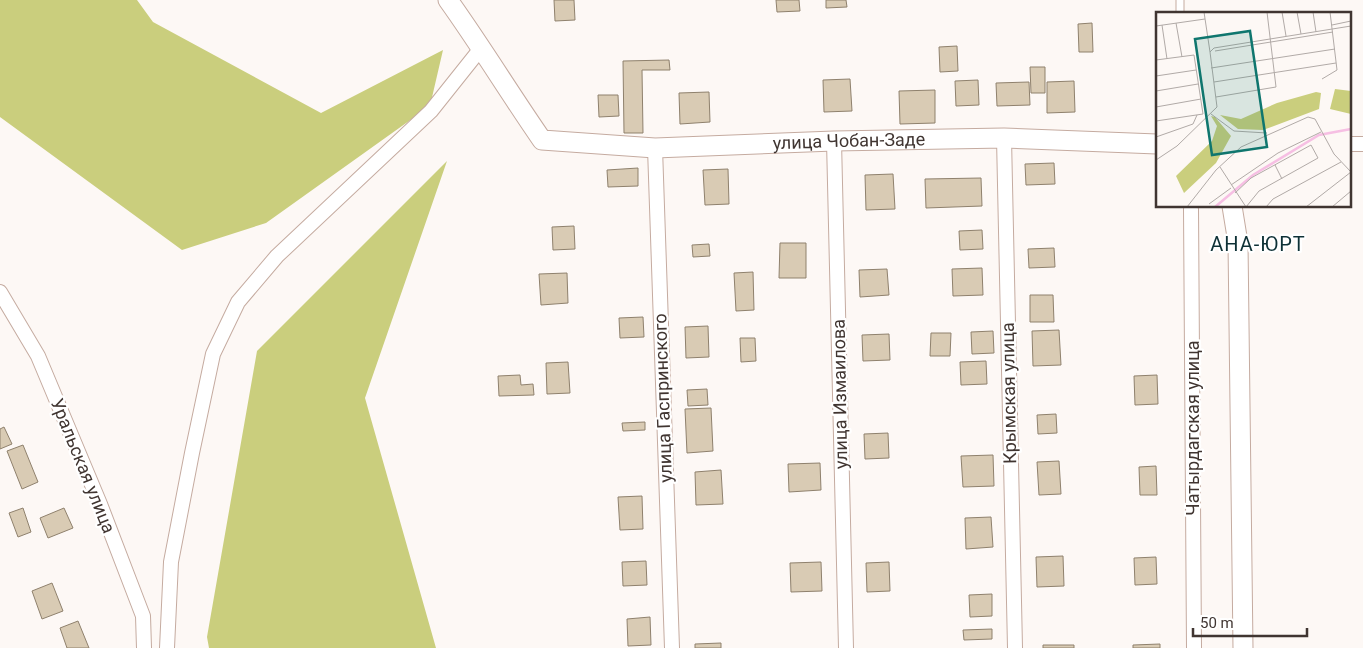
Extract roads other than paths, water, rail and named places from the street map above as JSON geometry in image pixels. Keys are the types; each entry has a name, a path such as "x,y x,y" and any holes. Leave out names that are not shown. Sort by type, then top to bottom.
{"main road":[{"path":"448,0 482,47"},
{"name":"улица Чобан-Заде","path":"482,47 542,140 655,148 834,141 1004,138 1156,144"},
{"path":"1232,208 1238,243 1243,648"}],"street":[{"path":"167,648 172,562 192,453 213,354 238,302 277,256 431,111 482,47"},
{"name":"Крымская улица","path":"1004,138 1015,648"},
{"name":"улица Измаилова","path":"834,141 846,648"},
{"path":"1350,144 1363,144"},
{"name":"улица Гаспринского","path":"655,148 672,648"},
{"name":"Чатырдагская улица","path":"1191,209 1194,648"},
{"name":"Уральская улица","path":"0,292 38,356 100,504 143,616 144,648"}],"district":[{"name":"АНА-ЮРТ","path":"1258,244"}]}
